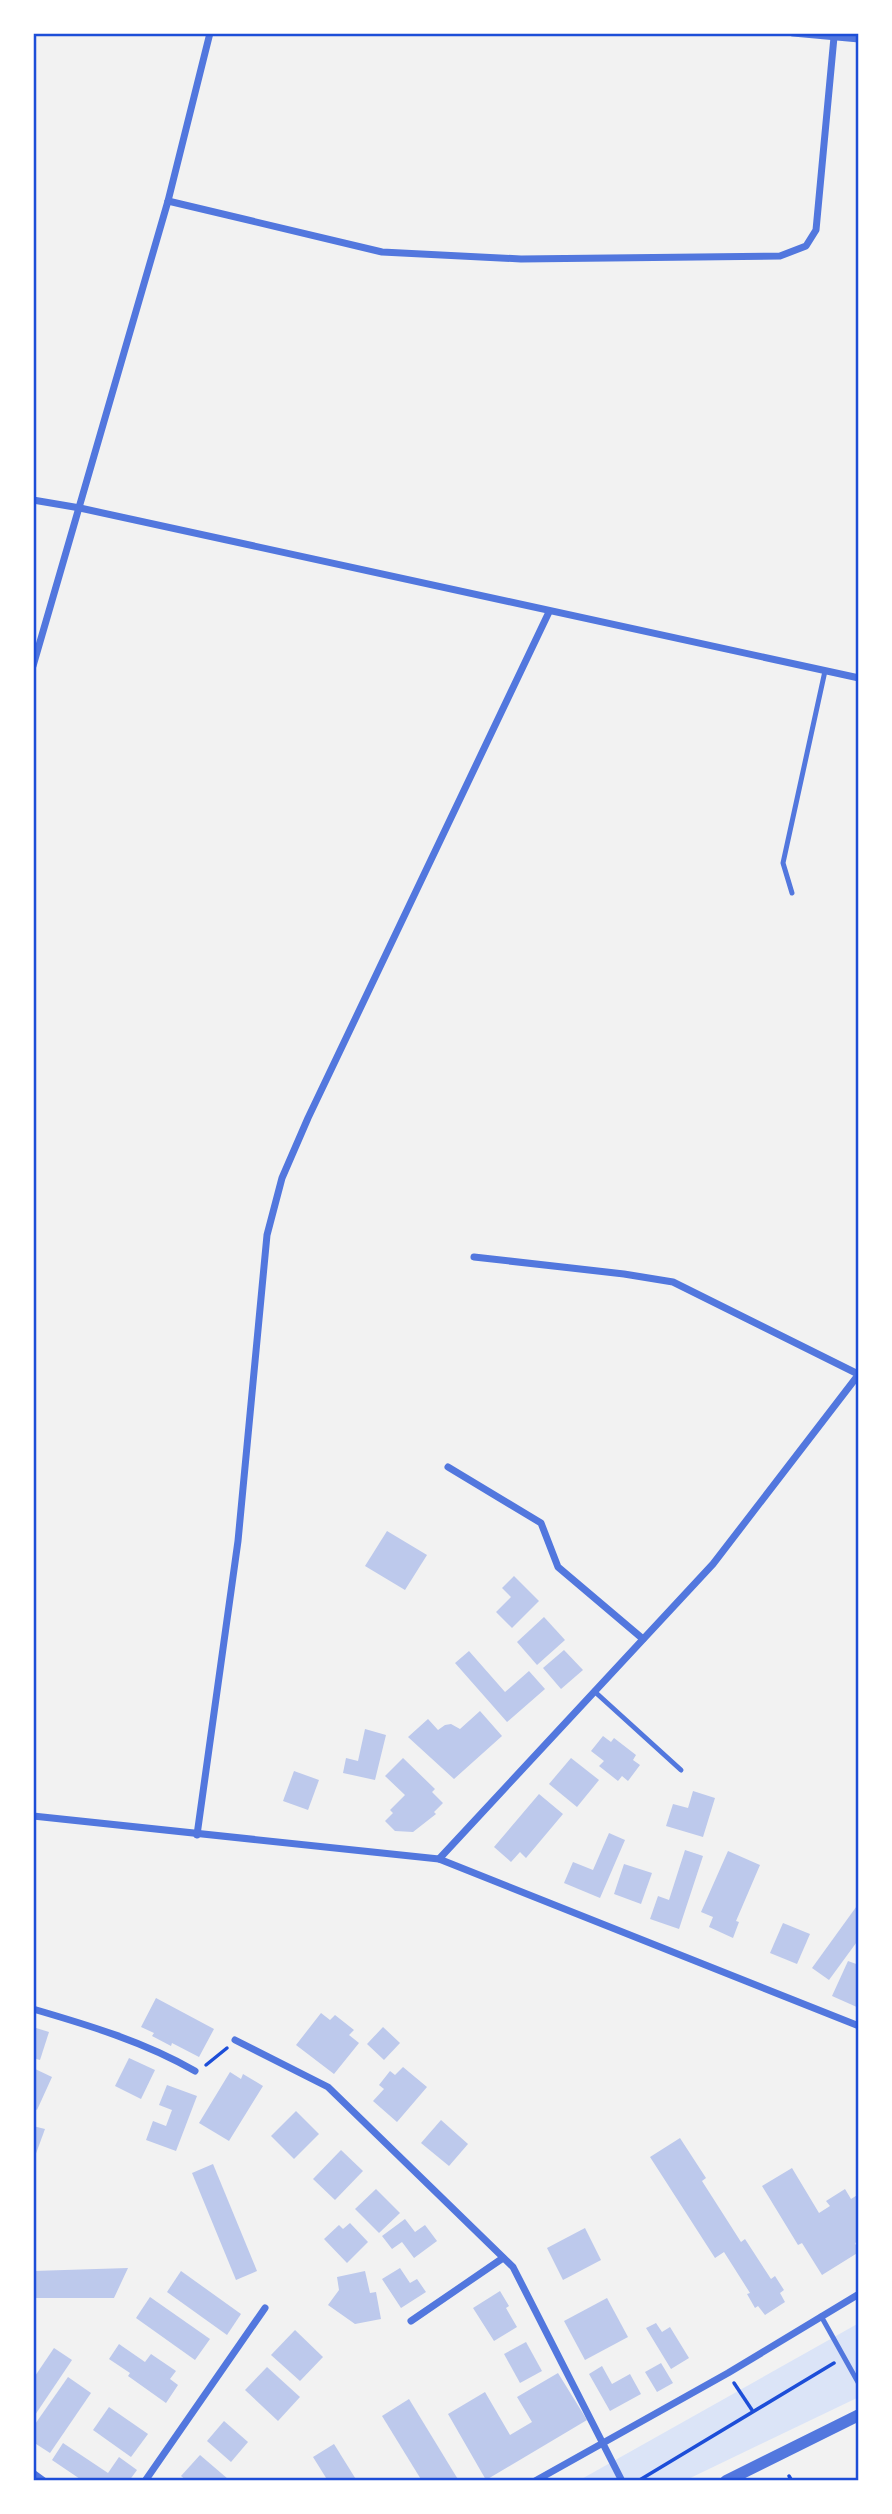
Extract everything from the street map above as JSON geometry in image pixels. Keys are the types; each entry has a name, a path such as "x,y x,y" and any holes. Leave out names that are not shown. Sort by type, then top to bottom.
{"street":[{"path":"33,667 168,201 211,33"},
{"path":"793,33 859,39"},
{"path":"168,201 382,252 521,259 780,256 806,246 816,230 834,37"},
{"path":"33,500 859,678"},
{"path":"197,1835 238,1541 267,1235 282,1178 549,612"},
{"path":"439,1858 713,1564 858,1374 673,1282 474,1257"},
{"path":"448,1467 541,1523 558,1567 643,1639"},
{"path":"33,1816 439,1858 859,2026"},
{"path":"33,2010 93,2026 195,2071"},
{"path":"235,2040 328,2087 513,2267 604,2441 622,2481"},
{"path":"411,2320 503,2258"},
{"path":"535,2481 859,2294"},
{"path":"145,2481 265,2308"},
{"path":"727,2481 859,2415"},
{"path":"33,2473 44,2481"}],"lane":[{"path":"792,893 783,863 825,671"},
{"path":"594,1691 681,1770"},
{"path":"821,2316 859,2384"}],"path":[{"path":"195,2071 212,2061 235,2040"},
{"path":"638,2481 751,2410 844,2357"},
{"path":"728,2372 751,2410"},
{"path":"789,2476 792,2481"}],"shaded area":[{"path":"859,2323 859,2397 684,2481 578,2481"}],"building":[{"path":"387,1531 427,1555 405,1590 365,1566"},
{"path":"514,1576 539,1601 512,1628 496,1612 511,1597 502,1588"},
{"path":"544,1617 565,1640 537,1665 517,1642"},
{"path":"564,1650 583,1670 561,1689 543,1668"},
{"path":"469,1651 505,1692 529,1671 545,1689 507,1722 455,1663"},
{"path":"480,1711 502,1736 454,1779 408,1737 428,1719 438,1730 451,1724 460,1729"},
{"path":"365,1729 386,1735 375,1780 343,1773 346,1758 358,1761"},
{"path":"603,1736 611,1742 614,1738 636,1755 633,1760 640,1765 628,1781 622,1776 618,1781 599,1766 604,1761 591,1751"},
{"path":"403,1758 435,1789 432,1792 443,1803 434,1812 436,1814 413,1832 395,1831 385,1821 393,1813 390,1810 405,1795 385,1776"},
{"path":"571,1758 599,1780 577,1807 549,1784"},
{"path":"294,1771 319,1780 308,1810 283,1801"},
{"path":"693,1791 715,1798 703,1837 666,1826 673,1804 688,1808"},
{"path":"539,1794 563,1814 526,1858 520,1852 511,1862 494,1847"},
{"path":"609,1833 625,1840 600,1898 564,1883 573,1862 593,1870"},
{"path":"685,1850 703,1856 679,1929 650,1919 658,1896 669,1900"},
{"path":"728,1851 760,1865 736,1921 739,1922 733,1938 709,1927 713,1917 701,1912"},
{"path":"624,1864 652,1873 641,1904 614,1894"},
{"path":"859,1903 859,1939 829,1980 812,1968"},
{"path":"783,1923 810,1934 797,1964 770,1953"},
{"path":"848,1961 859,1965 859,2008 832,1996"},
{"path":"156,1998 214,2029 199,2057 172,2043 171,2046 141,2027"},
{"path":"321,2013 330,2020 335,2015 354,2030 349,2035 359,2043 334,2074 296,2045"},
{"path":"33,2027 49,2032 40,2060 33,2058"},
{"path":"383,2027 400,2043 384,2060 367,2044"},
{"path":"129,2058 155,2070 141,2099 115,2086"},
{"path":"403,2067 427,2087 397,2122 373,2101 384,2089 379,2085 390,2071 395,2075"},
{"path":"33,2068 52,2077 37,2110 33,2108"},
{"path":"230,2072 241,2079 243,2074 263,2086 229,2141 199,2123"},
{"path":"167,2085 197,2096 176,2151 146,2140 153,2121 166,2126 172,2110 159,2105"},
{"path":"296,2111 319,2134 294,2159 271,2136"},
{"path":"441,2120 468,2144 449,2166 421,2143"},
{"path":"33,2126 45,2129 34,2159 33,2159"},
{"path":"680,2138 706,2178 702,2181 741,2242 745,2239 771,2279 775,2276 784,2290 780,2293 785,2302 765,2315 758,2306 755,2308 747,2294 750,2293 724,2252 715,2258 650,2157"},
{"path":"341,2150 363,2171 335,2200 313,2179"},
{"path":"213,2164 257,2271 236,2280 192,2173"},
{"path":"792,2168 819,2213 830,2206 826,2201 845,2189 851,2199 859,2194 859,2241 855,2243 859,2252 822,2275 802,2243 798,2245 762,2186"},
{"path":"376,2189 400,2213 379,2233 355,2209"},
{"path":"405,2219 415,2232 425,2225 437,2241 414,2258 402,2242 392,2249 382,2236"},
{"path":"350,2223 368,2242 347,2263 324,2239 339,2225 343,2229"},
{"path":"585,2228 601,2260 563,2280 547,2248"},
{"path":"128,2268 114,2298 33,2298 33,2271"},
{"path":"400,2268 410,2283 417,2279 426,2292 401,2308 382,2279"},
{"path":"181,2271 241,2314 227,2335 167,2292"},
{"path":"365,2271 370,2293 376,2292 381,2319 355,2324 328,2305 339,2290 337,2277"},
{"path":"500,2291 517,2327 494,2341 473,2308"},
{"path":"150,2297 210,2339 195,2360 136,2318"},
{"path":"607,2298 628,2337 585,2360 564,2321"},
{"path":"656,2323 662,2332 670,2327 689,2358 671,2369 646,2328"},
{"path":"295,2330 323,2357 300,2381 271,2355"},
{"path":"526,2342 542,2371 520,2383 504,2354"},
{"path":"119,2344 145,2362 151,2354 176,2371 170,2379 178,2385 166,2403 109,2359"},
{"path":"54,2348 72,2360 33,2418 33,2379"},
{"path":"661,2363 673,2383 657,2392 645,2372"},
{"path":"602,2366 612,2384 630,2374 641,2394 610,2411 589,2374"},
{"path":"267,2367 300,2397 278,2421 245,2390"},
{"path":"558,2373 587,2420 486,2480 448,2414 485,2392 510,2435 532,2422 517,2397"},
{"path":"68,2377 91,2393 50,2453 33,2442 33,2427"},
{"path":"409,2399 459,2481 422,2481 382,2416"},
{"path":"109,2407 148,2434 131,2457 93,2430"},
{"path":"224,2421 248,2442 231,2462 207,2441"},
{"path":"63,2443 108,2473 119,2457 137,2470 129,2481 83,2481 52,2460"},
{"path":"334,2444 357,2481 328,2481 313,2457"},
{"path":"200,2455 228,2479 187,2481 181,2476"}]}
